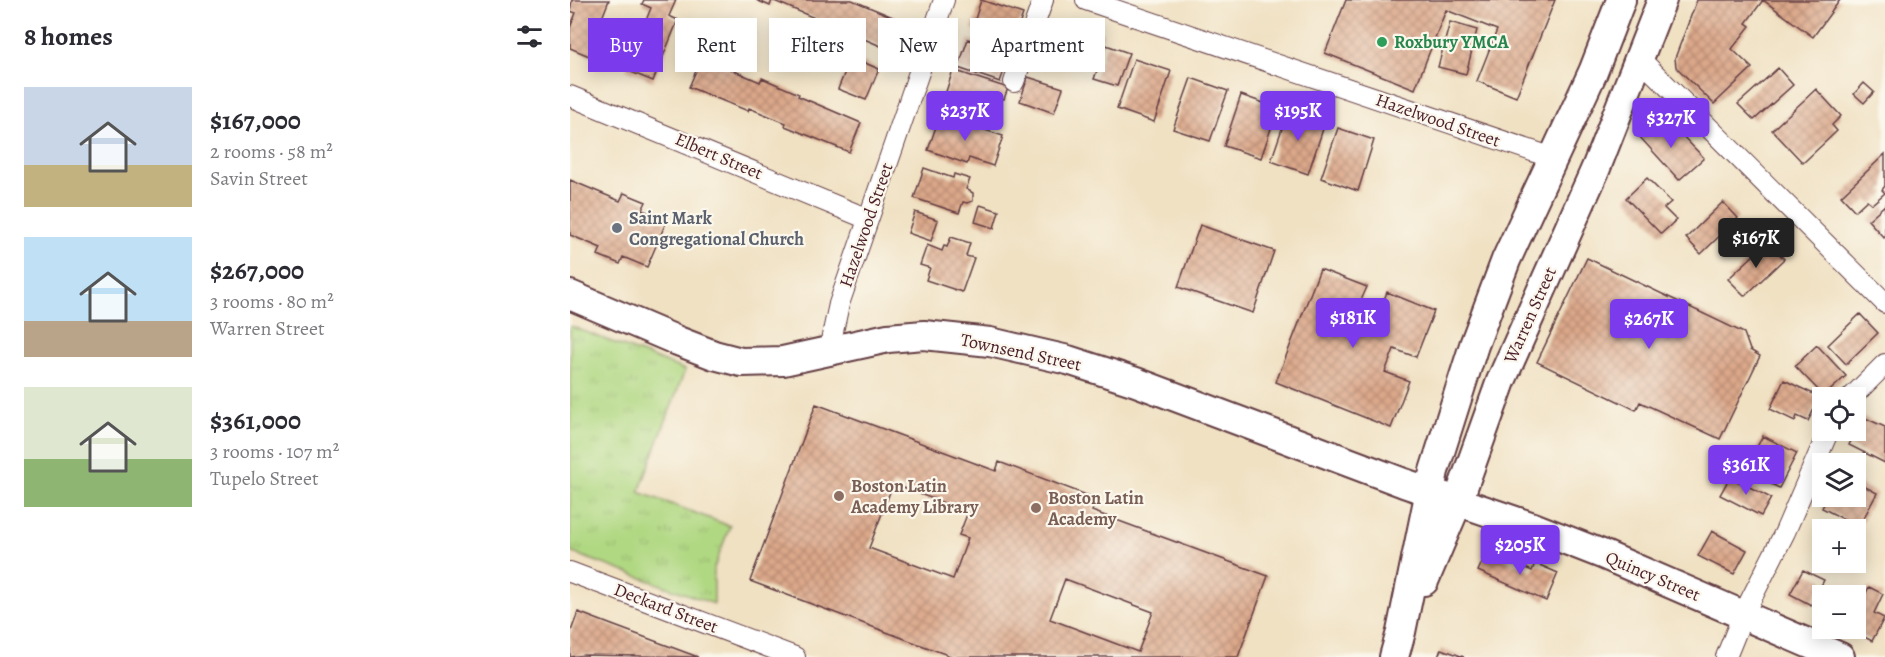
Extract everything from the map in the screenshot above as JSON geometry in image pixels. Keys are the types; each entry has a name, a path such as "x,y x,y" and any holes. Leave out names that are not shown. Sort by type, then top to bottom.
{"main road":[{"name":"Warren Street","path":"1397,645 1439,451 1491,297 1519,229 1593,72 1621,0"},
{"name":"Warren Street","path":"1397,645 1458,501 1509,362 1596,168 1662,0"},
{"name":"Townsend Street","path":"570,295 714,355 741,362 783,361 888,338 924,335 967,338 1021,348 1110,373 1429,492"},
{"name":"Quincy Street","path":"1429,492 1580,545 1837,656"}],"street":[{"name":"Hazelwood Street","path":"829,350 839,304 944,0"},
{"path":"1014,82 1043,0"},
{"name":"Hazelwood Street","path":"1086,0 1553,158"},
{"path":"1640,59 1885,303"},
{"name":"Elbert Street","path":"570,96 868,219"},
{"path":"1862,387 1885,364"},
{"path":"1726,657 1743,615 1785,532 1824,441"},
{"name":"Deckard Street","path":"570,572 795,657"}],"green space":[{"path":"570,326 685,370 639,492 730,526 714,568 714,604 570,552"}],"building":[{"path":"572,0 609,0 602,18 588,18 588,56 570,48 570,28 576,13 570,11"},
{"path":"644,0 676,0 669,16 675,19 675,27 663,57 663,18 647,18 651,8 642,4"},
{"path":"756,0 772,0 770,6"},
{"path":"772,0 852,0 895,18 878,18 878,45 866,40 866,18 815,18"},
{"path":"981,0 1023,14 1022,18 975,18"},
{"name":"Roxbury YMCA","path":"1346,0 1555,0 1516,97 1477,81 1497,30 1446,10 1415,89 1325,53"},
{"path":"1697,0 1763,0 1746,23 1750,26 1732,49 1752,68 1714,104 1676,67 1675,58"},
{"path":"1763,0 1840,0 1813,37"},
{"path":"1450,22 1477,30 1466,74 1438,67"},
{"path":"968,39 970,40 970,72 958,68"},
{"path":"1106,45 1129,53 1117,86 1094,79 1096,72 1105,72"},
{"path":"1134,59 1171,71 1154,122 1117,109"},
{"path":"866,63 878,69 866,100 838,89 845,72 866,72"},
{"path":"1778,68 1793,85 1754,120 1738,104"},
{"path":"631,72 657,72 653,81"},
{"path":"696,72 737,72 760,82 762,78 861,123 849,152 785,126 786,123 749,108 748,111 689,87"},
{"path":"952,72 958,72 1008,88 1004,99 1000,98 993,118 943,101"},
{"path":"970,72 1004,72 1000,82"},
{"path":"1028,77 1063,88 1054,113 1020,101"},
{"path":"1191,78 1228,91 1210,141 1173,129"},
{"path":"1864,83 1874,92 1864,103 1854,94"},
{"path":"1816,89 1841,116 1832,125 1837,131 1803,163 1772,130"},
{"path":"1241,95 1278,108 1261,158 1224,146"},
{"path":"1288,111 1325,123 1308,174 1271,161"},
{"path":"940,115 1003,136 993,166 969,158 967,164 928,150"},
{"path":"1644,126 1673,126 1704,158 1679,180 1638,135"},
{"path":"1338,128 1374,140 1358,191 1321,178"},
{"path":"1885,154 1885,186 1882,190 1885,193 1872,204 1867,200 1855,211 1841,196"},
{"path":"924,168 953,178 954,174 970,179 966,189 973,193 973,201 963,202 959,213 914,198"},
{"path":"1647,178 1671,202 1664,208 1676,220 1661,234 1626,198"},
{"name":"Saint Mark Congregational Church","path":"570,180 620,201 624,193 646,202 642,210 667,220 647,267 623,257 620,264 598,255 601,248 570,235"},
{"path":"1723,202 1738,218 1701,254 1686,238"},
{"path":"980,205 999,211 994,228 975,222"},
{"path":"1885,205 1885,236 1884,238 1868,220"},
{"path":"915,212 938,220 931,241 908,233"},
{"path":"1200,225 1274,251 1253,313 1178,287"},
{"path":"951,237 970,243 966,256 974,258 962,292 926,280 930,268 920,265 927,245 942,251 944,246 947,247"},
{"path":"1768,242 1784,259 1745,296 1728,279"},
{"path":"1587,258 1744,333 1750,350 1760,356 1720,439 1640,402 1636,410 1537,362"},
{"path":"1320,269 1367,287 1358,307 1378,315 1387,292 1434,311 1416,357 1394,349 1385,372 1409,381 1391,428 1276,382"},
{"path":"1860,314 1878,333 1846,364 1828,345"},
{"path":"1817,345 1846,376 1834,387 1815,387 1795,366"},
{"path":"1784,380 1812,393 1812,413 1808,421 1797,416 1795,421 1770,409"},
{"path":"816,404 996,471 999,462 1097,499 1092,511 1268,576 1238,657 953,657 750,581","holes":["893,484 968,512 959,535 968,538 953,579 869,548","1065,579 1153,612 1138,652 1050,619"]},
{"path":"1866,418 1885,427 1885,463 1866,453 1849,445 1851,441 1866,441"},
{"path":"1763,436 1797,453 1779,488 1744,470"},
{"path":"1730,477 1771,498 1761,516 1720,495"},
{"path":"1866,487 1877,493 1863,519 1843,519 1822,508 1866,507"},
{"path":"1712,531 1747,550 1734,574 1698,556"},
{"path":"1487,551 1532,571 1535,563 1558,573 1546,601 1478,571"},
{"path":"1803,570 1824,580 1821,585 1812,585 1811,605 1790,594"},
{"path":"1869,587 1883,594 1874,613 1884,618 1872,641 1866,638 1866,593"},
{"path":"578,612 698,657 584,655 570,657 570,634"},
{"path":"1441,649 1464,657 1438,657"}],"place":[{"name":"Roxbury YMCA","path":"1382,42"},
{"name":"Saint Mark Congregational Church","path":"617,228"},
{"name":"Boston Latin Academy Library","path":"839,496"},
{"name":"Boston Latin Academy","path":"1036,508"}]}
